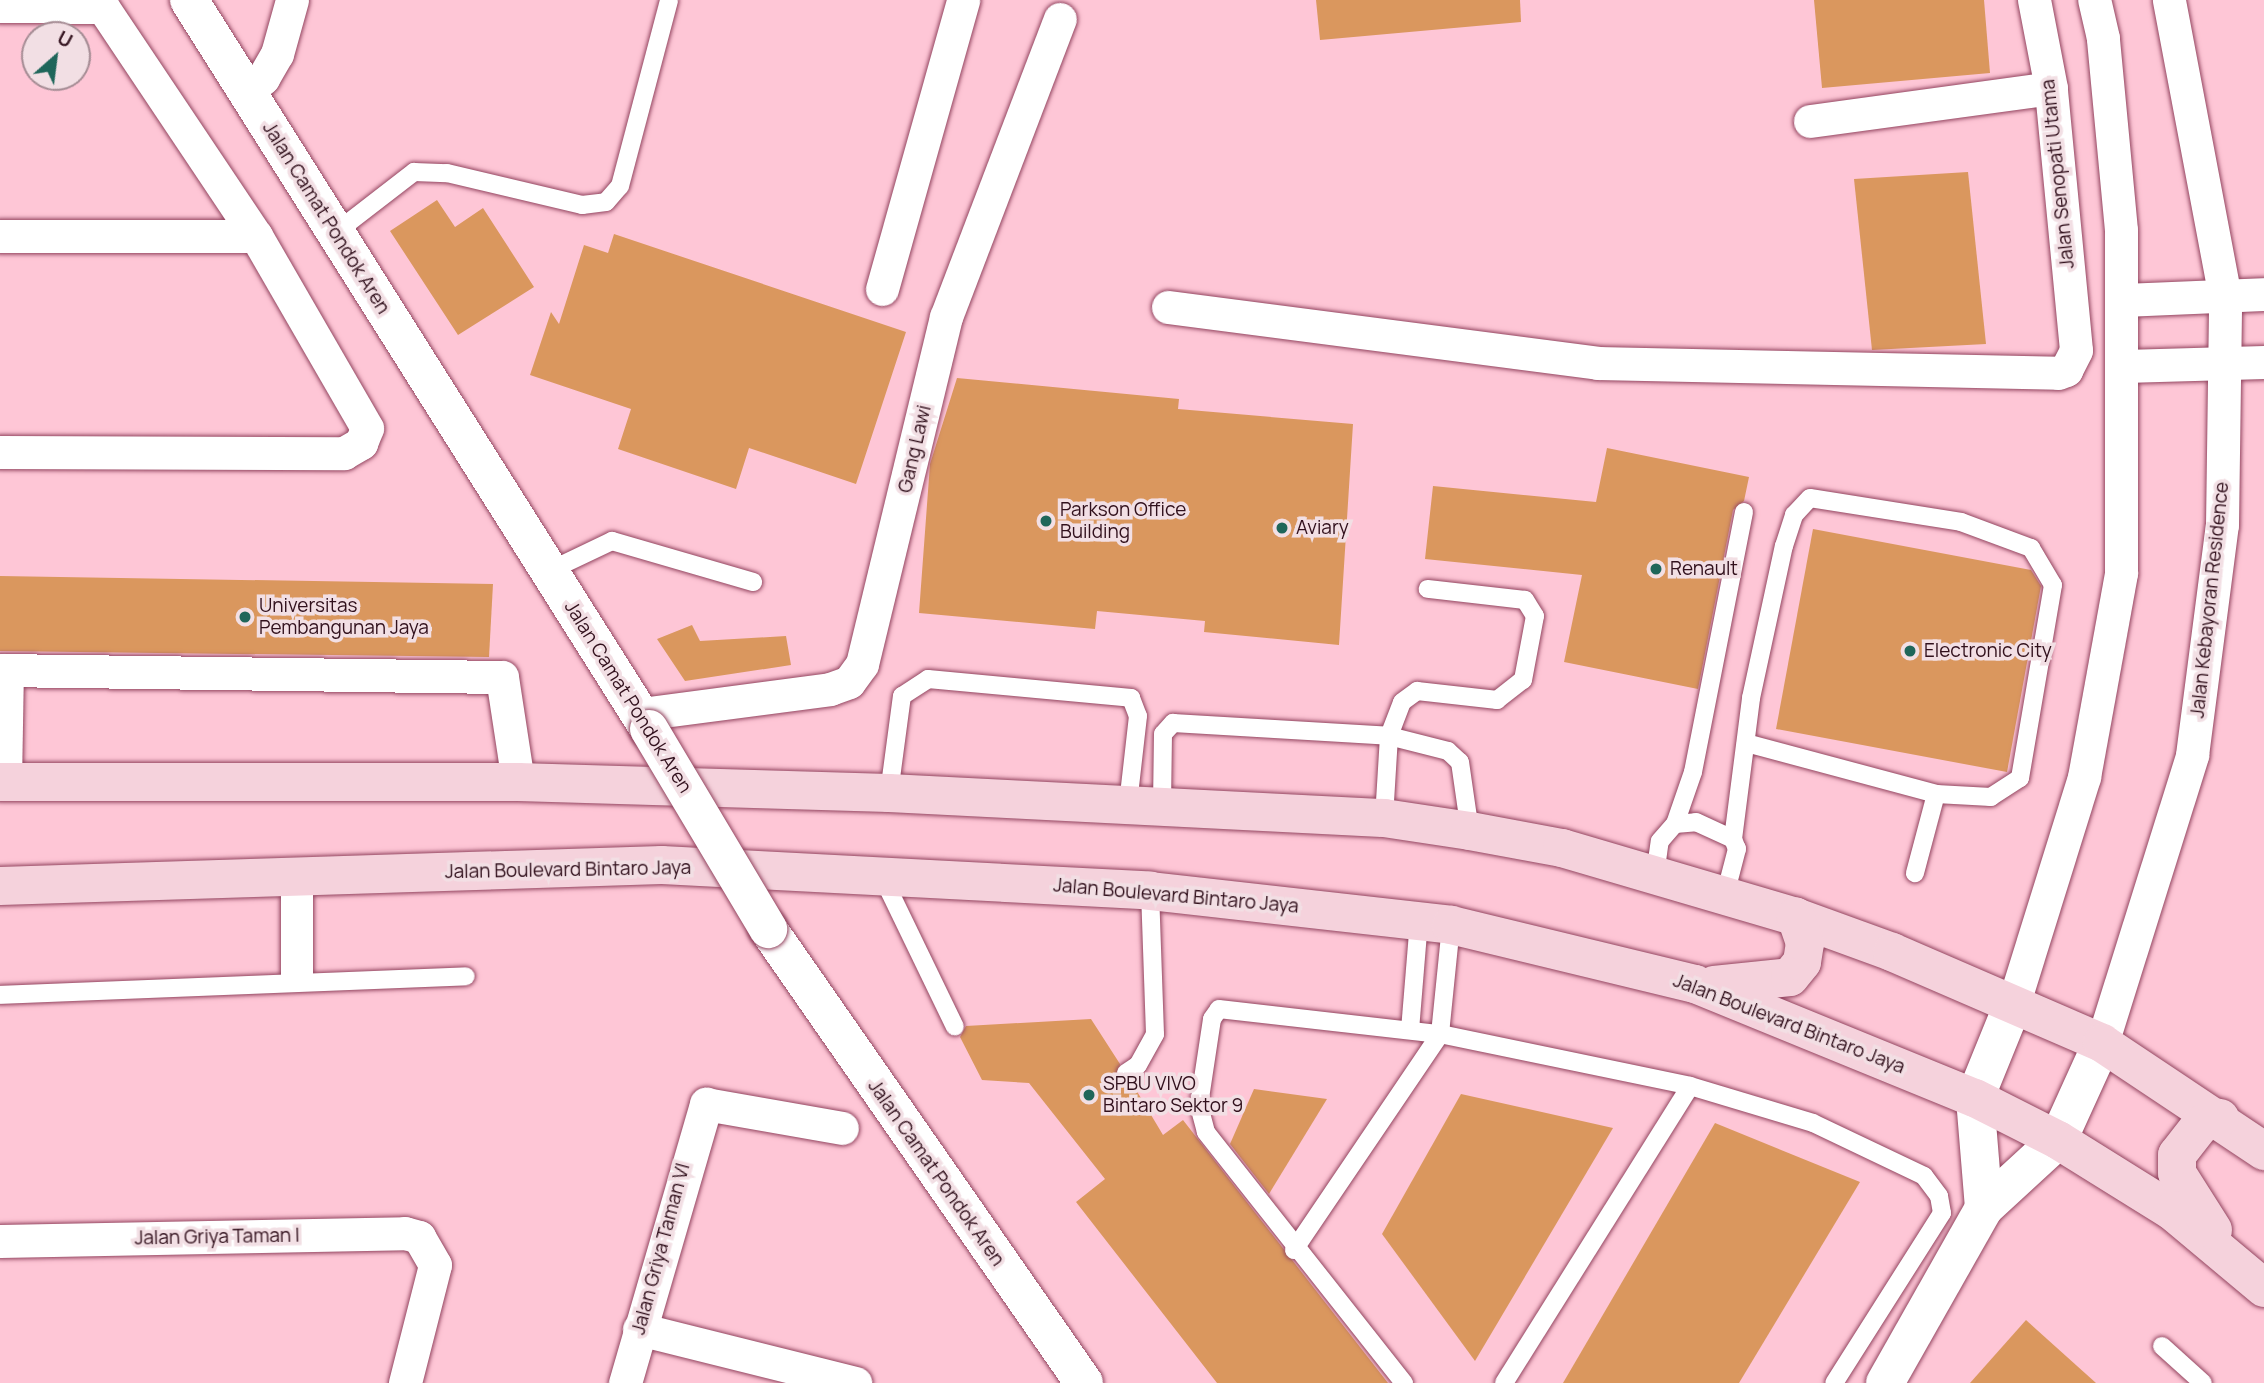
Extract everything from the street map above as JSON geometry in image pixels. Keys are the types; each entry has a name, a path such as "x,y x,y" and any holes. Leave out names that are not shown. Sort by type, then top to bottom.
{"main road":[{"name":"Jalan Camat Pondok Aren","path":"188,0 645,722 768,929 1084,1383"},
{"path":"3,782 517,782 890,793 1384,818 1470,831 1562,848 1796,917 2014,1002 2102,1043 2220,1118 2264,1151"},
{"name":"Jalan Boulevard Bintaro Jaya","path":"0,886 662,865 1150,891 1435,923 1695,984 1975,1098 2058,1140 2172,1211 2251,1276"},
{"path":"1695,984 1735,986 1790,978 1802,962 1805,943 1796,917"},
{"path":"1984,1208 1975,1098 2014,1002"},
{"name":"Jalan Kebayoran Residence","path":"2058,1140 2102,1043"},
{"path":"2220,1118 2201,1124 2185,1140 2177,1173 2251,1276"},
{"path":"1885,1383 1984,1208 2058,1140"}],"street":[{"path":"246,92 263,78 277,54 292,0"},
{"path":"882,289 963,0"},
{"name":"Jalan Senopati Utama","path":"1168,307 1597,363 2046,373 2066,370 2076,350 2051,88 2034,0"},
{"path":"2014,1002 2084,778 2122,573 2122,300 2104,38 2094,0"},
{"name":"Jalan Kebayoran Residence","path":"2102,1043 2193,755 2222,525 2227,367 2225,298 2169,0"},
{"path":"0,6 100,4 256,236 367,428 361,443 344,453 0,452"},
{"name":"Gang Lawi","path":"645,722 830,689 849,682 862,664 946,317 1060,19"},
{"path":"1810,121 2051,88"},
{"path":"0,236 256,236"},
{"path":"2122,300 2225,298 2264,294"},
{"path":"2124,366 2227,367 2264,362"},
{"path":"3,782 3,670 502,677 517,782"},
{"name":"Jalan Griya Taman VI","path":"625,1383 699,1114 706,1104 722,1104 842,1128"},
{"name":"Jalan Griya Taman I","path":"0,1241 405,1233 429,1248 435,1265 405,1383"},
{"path":"639,1329 855,1383"}],"lane":[{"path":"335,233 414,172 447,173 582,205 606,202 620,186 669,0"},
{"path":"1724,895 1737,849 1733,839 1746,743 1784,546 1800,504 1810,498 1833,499 1961,522 2031,548 2053,585 2020,778 1991,797 1936,794 1746,743"},
{"path":"1655,875 1660,841 1675,824 1693,772 1744,512"},
{"path":"549,571 612,541 753,582"},
{"path":"1384,818 1390,736 1397,708 1417,691 1497,700 1523,680 1535,616 1525,600 1428,589"},
{"path":"890,793 902,696 928,680 1132,698 1138,716 1145,805"},
{"path":"1145,805 1163,734 1173,723 1390,736 1448,751 1460,762 1470,831"},
{"path":"1915,873 1936,794"},
{"path":"1675,824 1696,822 1733,839"},
{"path":"297,876 297,982"},
{"path":"883,878 955,1027"},
{"path":"1126,1073 1138,1065 1155,1034 1150,891"},
{"path":"1410,1030 1435,923"},
{"path":"1294,1250 1440,1034 1435,923"},
{"path":"0,995 466,976"},
{"path":"1404,1383 1294,1250 1200,1120 1212,1019 1229,1007 1440,1034 1690,1086 1813,1123 1924,1176 1939,1196 1942,1213 1835,1383"},
{"path":"1504,1383 1690,1086"},
{"path":"2162,1346 2203,1383"}],"building":[{"path":"1316,0 1520,0 1521,22 1320,40"},
{"path":"1814,0 1984,0 1990,73 1822,88"},
{"path":"1968,172 1986,344 1872,350 1854,179"},
{"path":"437,200 455,227 483,208 534,287 458,335 390,231"},
{"path":"614,234 906,332 856,484 749,448 736,489 618,449 631,409 530,375 551,312 559,324 584,245 608,253"},
{"path":"957,378 1179,399 1178,409 1353,424 1339,645 1204,632 1205,621 1097,611 1095,629 919,613 930,464"},
{"name":"Renault","path":"1607,448 1749,477 1744,501 1733,510 1698,689 1564,662 1582,575 1425,559 1433,486 1596,502"},
{"name":"Electronic City","path":"1813,529 2031,570 2041,586 2007,772 1776,729"},
{"name":"Universitas Pembangunan Jaya","path":"0,576 493,584 489,657 0,651"},
{"path":"692,625 700,641 786,636 791,665 685,681 657,639"},
{"path":"1091,1019 1120,1064 1117,1080 1132,1083 1163,1135 1183,1120 1388,1383 1217,1383 1076,1202 1105,1179 1029,1083 982,1080 960,1037 966,1026"},
{"path":"1254,1089 1327,1099 1269,1194 1230,1144"},
{"path":"1461,1094 1613,1128 1475,1361 1382,1234"},
{"path":"1715,1123 1860,1182 1739,1383 1563,1383"},
{"path":"2026,1320 2096,1383 1970,1383"}],"place":[{"name":"Parkson Office Building","path":"1046,521"},
{"name":"Aviary","path":"1282,528"},
{"name":"Renault","path":"1656,569"},
{"name":"Universitas Pembangunan Jaya","path":"245,617"},
{"name":"Electronic City","path":"1910,651"},
{"name":"SPBU VIVO Bintaro Sektor 9","path":"1089,1095"}]}
